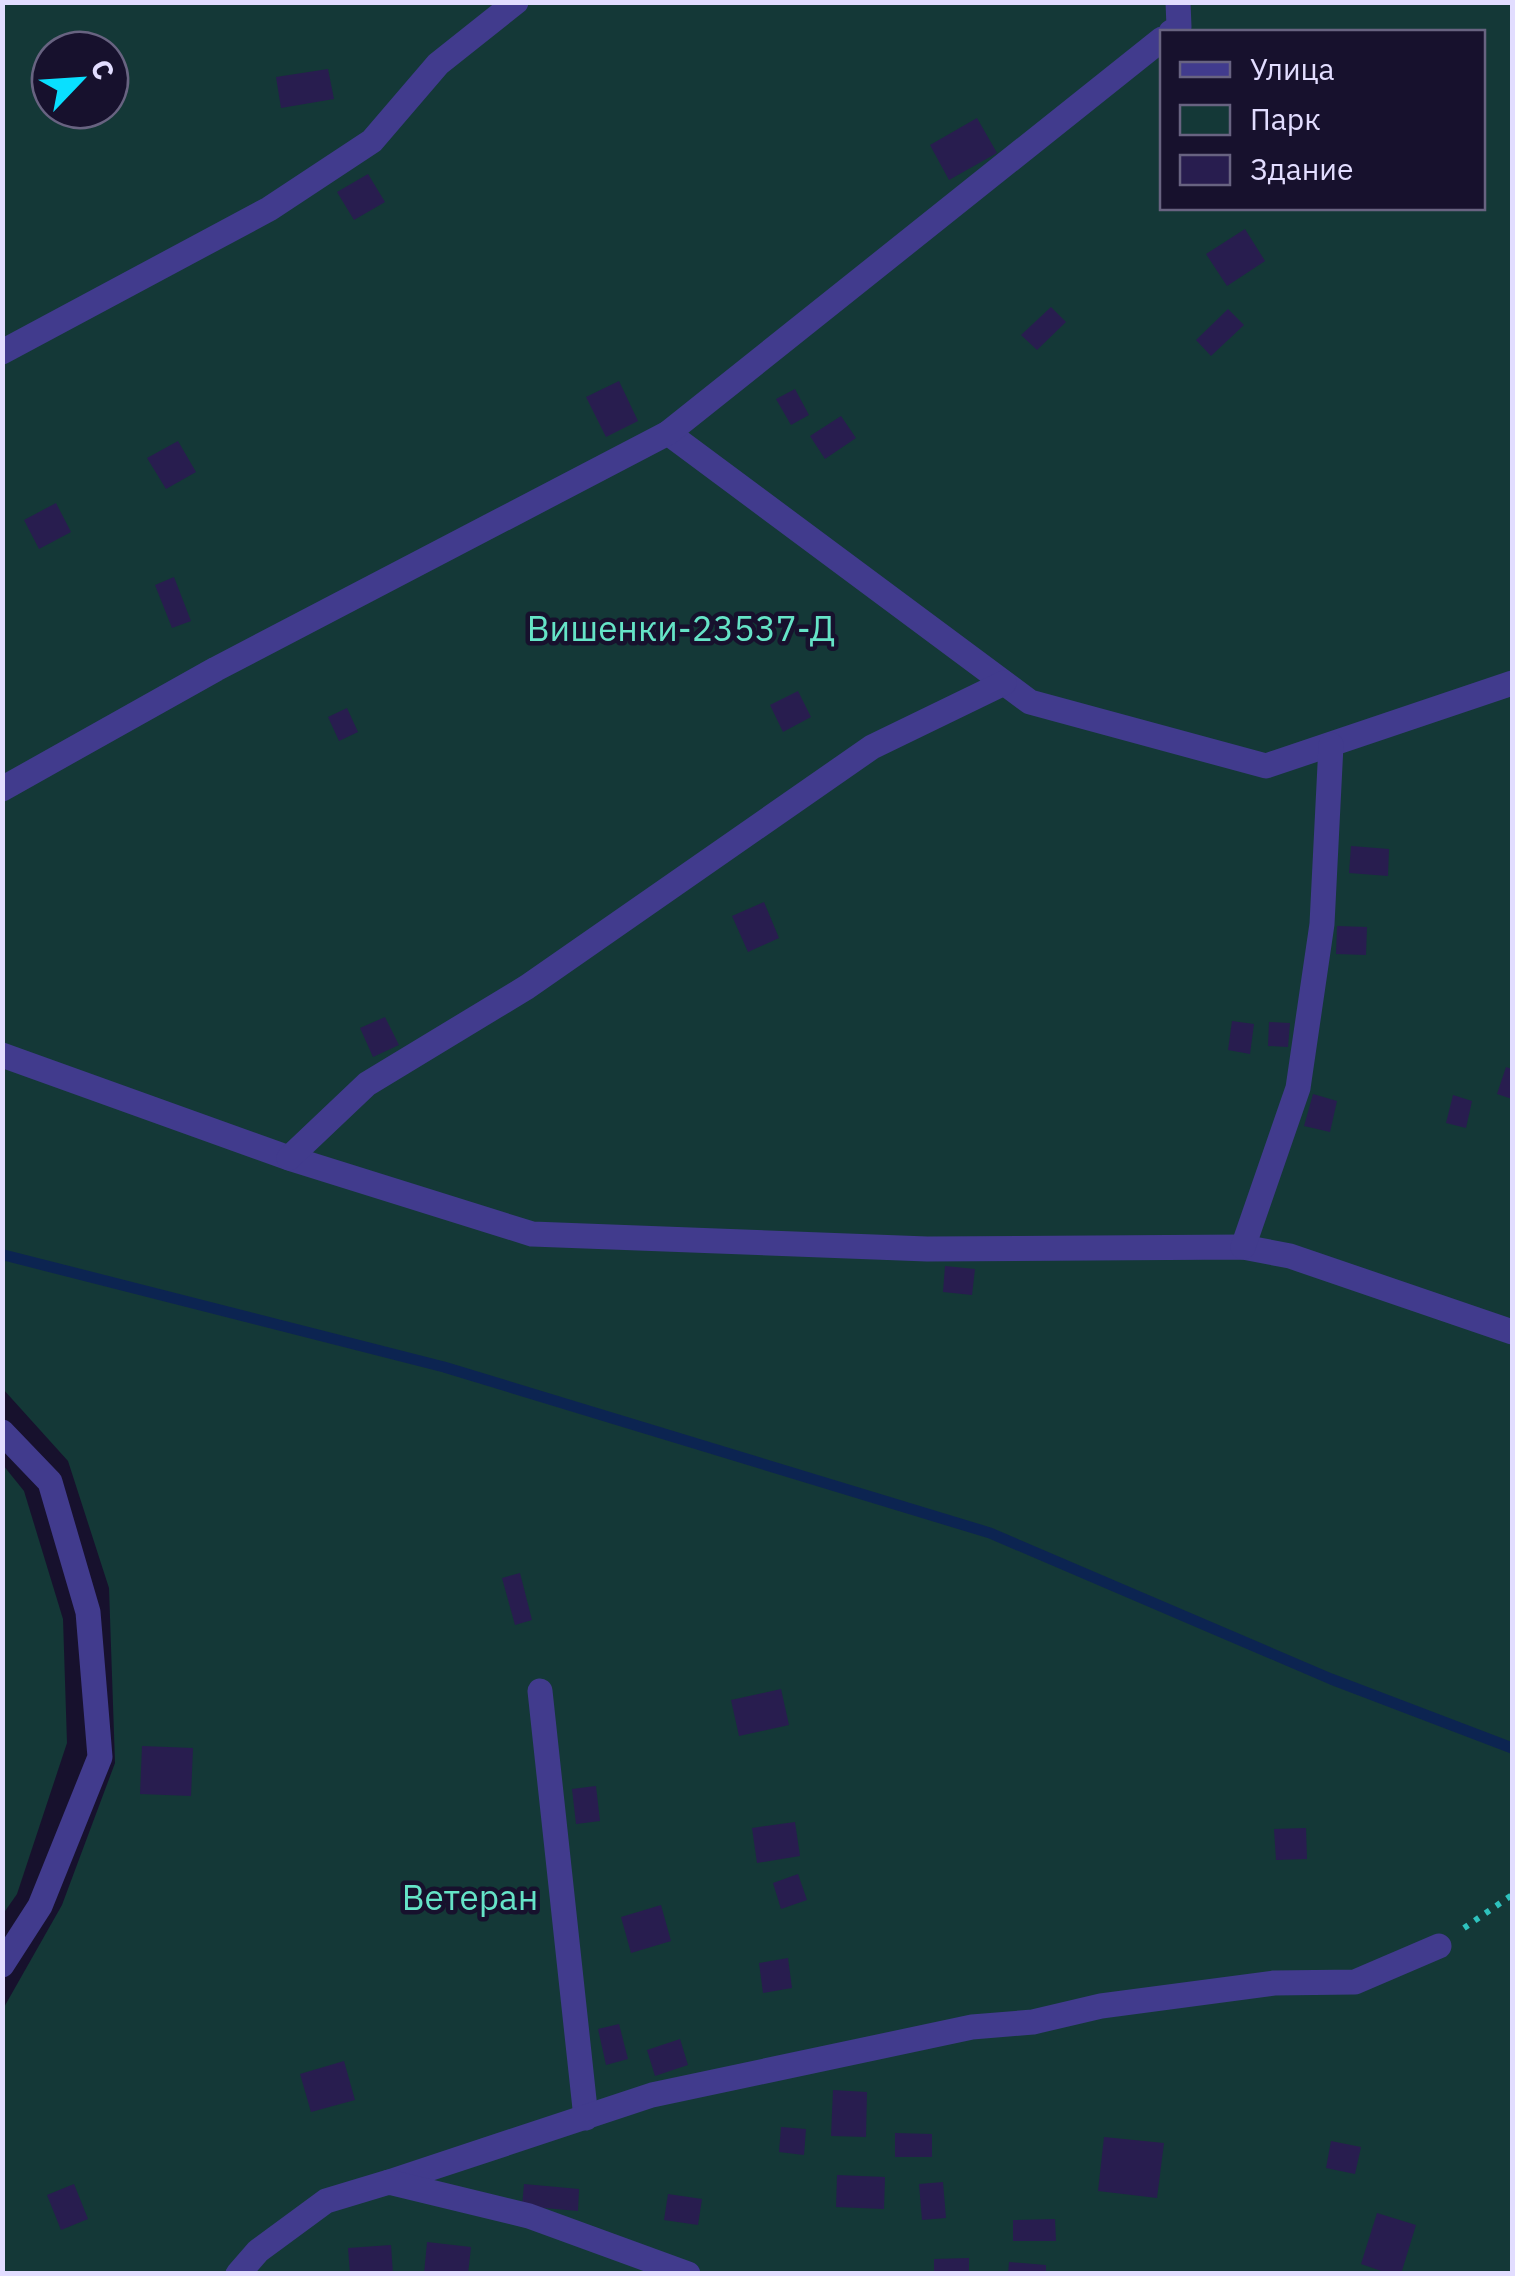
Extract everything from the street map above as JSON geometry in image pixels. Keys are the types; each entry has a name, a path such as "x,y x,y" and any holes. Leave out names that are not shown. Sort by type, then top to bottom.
{"street":[{"path":"2,352 269,209 372,141 438,64 516,2"},
{"path":"1174,30 1178,27 1178,2"},
{"path":"2,790 216,669 668,433 1160,42"},
{"path":"668,433 1030,702 1266,766 1512,682"},
{"path":"289,1158 368,1084 526,987 872,747 1004,683"},
{"path":"1243,1247 1298,1088 1322,924 1331,744"},
{"path":"2,1056 289,1158 532,1234 927,1250 1243,1247 1290,1256 1512,1332"},
{"path":"2,1432 50,1482 88,1612 100,1756 40,1906 2,1964"},
{"path":"540,1690 586,2118"},
{"path":"238,2274 258,2251 326,2201 652,2095 972,2026 1034,2022 1101,2006 1274,1983 1355,1982 1439,1946"},
{"path":"389,2182 530,2216 688,2274"}],"path":[{"path":"1439,1946 1512,1894"}],"green space":[{"path":"3,3 1512,3 1512,2273 3,2273 3,2009 62,1905 115,1763 109,1588 68,1461 3,1389"},
{"path":"3,1465 24,1491 63,1619 67,1743 17,1894 3,1914"}],"building":[{"path":"328,69 334,99 281,108 276,77"},
{"path":"977,118 997,153 949,180 930,145"},
{"path":"368,174 385,202 354,220 337,192"},
{"path":"1245,229 1265,261 1227,286 1206,254"},
{"path":"1051,307 1066,322 1037,350 1021,335"},
{"path":"1228,309 1244,325 1211,356 1196,340"},
{"path":"619,381 638,421 606,437 586,397"},
{"path":"795,389 809,415 791,425 776,399"},
{"path":"841,416 856,438 825,459 810,436"},
{"path":"178,441 196,472 166,489 147,458"},
{"path":"56,503 71,532 39,549 24,520"},
{"path":"174,577 191,621 172,628 155,585"},
{"path":"798,691 811,717 783,732 770,705"},
{"path":"347,708 358,732 339,741 328,717"},
{"path":"1351,846 1389,849 1388,876 1349,873"},
{"path":"764,902 779,938 748,952 732,916"},
{"path":"1337,926 1367,927 1366,955 1336,954"},
{"path":"385,1017 399,1045 373,1057 360,1028"},
{"path":"1232,1021 1254,1024 1250,1054 1228,1050"},
{"path":"1269,1022 1290,1023 1288,1047 1268,1046"},
{"path":"1506,1067 1512,1069 1512,1099 1497,1094"},
{"path":"1313,1094 1337,1101 1330,1132 1304,1126"},
{"path":"1453,1095 1472,1101 1466,1128 1446,1123"},
{"path":"945,1266 975,1269 972,1295 943,1292"},
{"path":"520,1573 532,1620 515,1625 502,1578"},
{"path":"781,1689 789,1725 739,1736 731,1700"},
{"path":"142,1746 193,1748 191,1796 140,1794"},
{"path":"596,1786 600,1821 576,1824 572,1789"},
{"path":"795,1822 800,1856 757,1863 752,1828"},
{"path":"1306,1828 1307,1859 1276,1860 1274,1829"},
{"path":"798,1874 807,1900 781,1909 773,1883"},
{"path":"661,1905 671,1941 631,1953 621,1917"},
{"path":"788,1958 792,1988 763,1993 759,1963"},
{"path":"619,2024 628,2059 606,2065 598,2029"},
{"path":"680,2039 688,2065 655,2076 647,2050"},
{"path":"344,2061 355,2100 311,2112 300,2074"},
{"path":"833,2090 867,2092 866,2137 831,2136"},
{"path":"781,2127 806,2129 804,2155 779,2152"},
{"path":"895,2133 932,2134 932,2157 895,2157"},
{"path":"1104,2137 1164,2143 1157,2198 1098,2191"},
{"path":"1331,2141 1361,2147 1355,2174 1326,2168"},
{"path":"837,2175 885,2177 884,2209 836,2207"},
{"path":"943,2182 946,2218 922,2220 919,2184"},
{"path":"74,2184 88,2219 61,2230 47,2195"},
{"path":"524,2184 579,2189 578,2211 522,2206"},
{"path":"668,2194 702,2199 698,2225 664,2220"},
{"path":"1377,2213 1416,2225 1401,2274 1361,2264"},
{"path":"1055,2219 1056,2241 1013,2241 1013,2220"},
{"path":"427,2242 471,2247 468,2274 424,2274"},
{"path":"391,2245 393,2274 350,2274 348,2248"},
{"path":"969,2258 969,2274 934,2274 934,2259"},
{"path":"1009,2262 1046,2265 1046,2274 1008,2274"}],"waterway":[{"path":"4,1255 444,1367 990,1533 1331,1679 1512,1748"}],"park label":[{"name":"Вишенки-23537-Д","path":"681,628"},
{"name":"Ветеран","path":"470,1897"}]}
